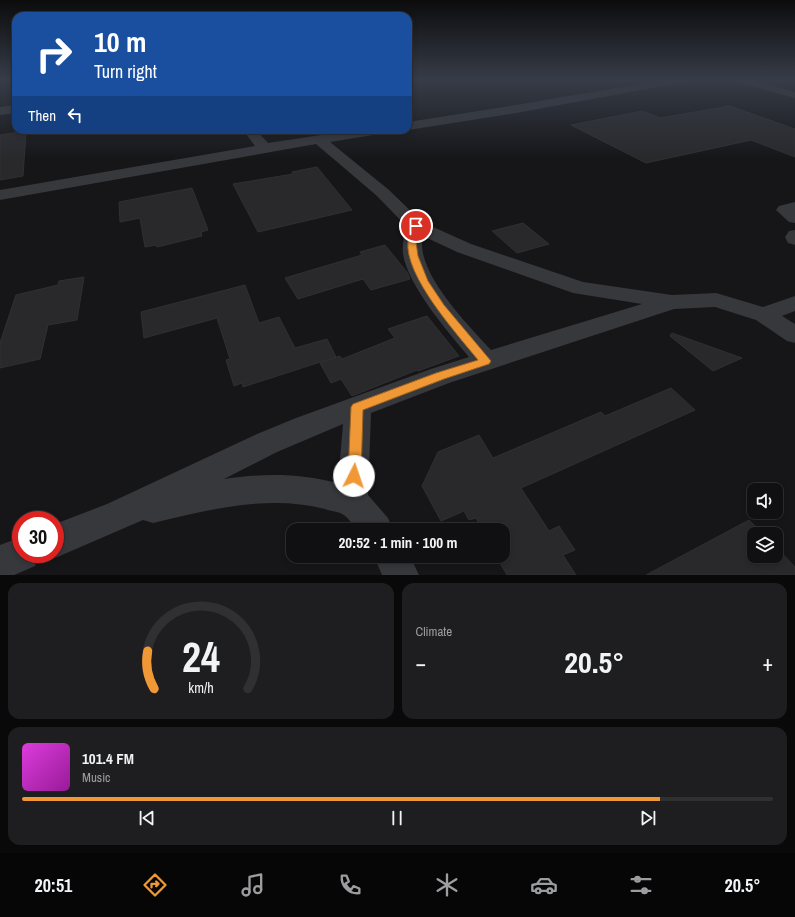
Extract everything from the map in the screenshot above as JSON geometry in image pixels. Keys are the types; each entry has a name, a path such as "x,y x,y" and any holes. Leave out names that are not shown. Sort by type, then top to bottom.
{"street":[{"path":"412,125 534,106"},
{"path":"0,111 12,110"},
{"path":"253,134 265,148"},
{"path":"0,195 352,134"},
{"path":"318,139 383,193 416,226 464,248 580,288 672,302 716,300 764,315 795,335"},
{"path":"795,207 786,210 795,218"},
{"path":"416,226 412,242 414,256 423,281 440,307 486,361"},
{"path":"795,235 795,239"},
{"path":"64,537 117,516 306,426 440,376 672,302"},
{"path":"764,315 795,303"},
{"path":"352,502 357,407"},
{"path":"117,516 203,496 282,487 322,492 352,502 370,523"},
{"path":"0,563 12,558"},
{"path":"395,563 401,575"}],"building":[{"path":"730,106 795,129 795,157 751,140 646,163 571,125 642,111 660,118"},
{"path":"12,133 26,134 23,176 0,180 0,135"},
{"path":"317,167 352,210 258,232 233,184 293,174 292,172"},
{"path":"192,188 208,230 201,232 202,236 157,247 156,245 145,247 140,218 120,222 119,202"},
{"path":"523,223 549,244 517,253 492,231"},
{"path":"385,245 407,272 410,279 371,290 363,279 298,299 285,278 362,255 360,252"},
{"path":"84,277 77,320 48,325 40,359 0,368 0,343 16,295 58,285 59,281"},
{"path":"245,285 259,323 279,317 295,348 327,339 336,357 243,387 242,383 234,386 226,360 230,359 217,318 144,338 141,312"},
{"path":"427,316 459,356 418,371 417,370 352,396 341,379 331,383 320,363 340,356 342,359 395,338 388,329"},
{"path":"672,333 742,358 713,371 670,336"},
{"path":"671,388 695,410 521,488 549,531 559,526 575,550 563,555 576,575 507,575 500,563 510,563 510,523 478,523 476,518 469,520 464,511 441,521 422,486 438,452 479,435 493,458 601,412 605,416"},
{"path":"749,520 756,527 747,527 747,563 783,563 783,554 795,567 795,575 646,575"}],"route":[{"path":"354,476 357,407 440,376 486,361 440,307 423,281 414,256 412,242 416,226"}]}
